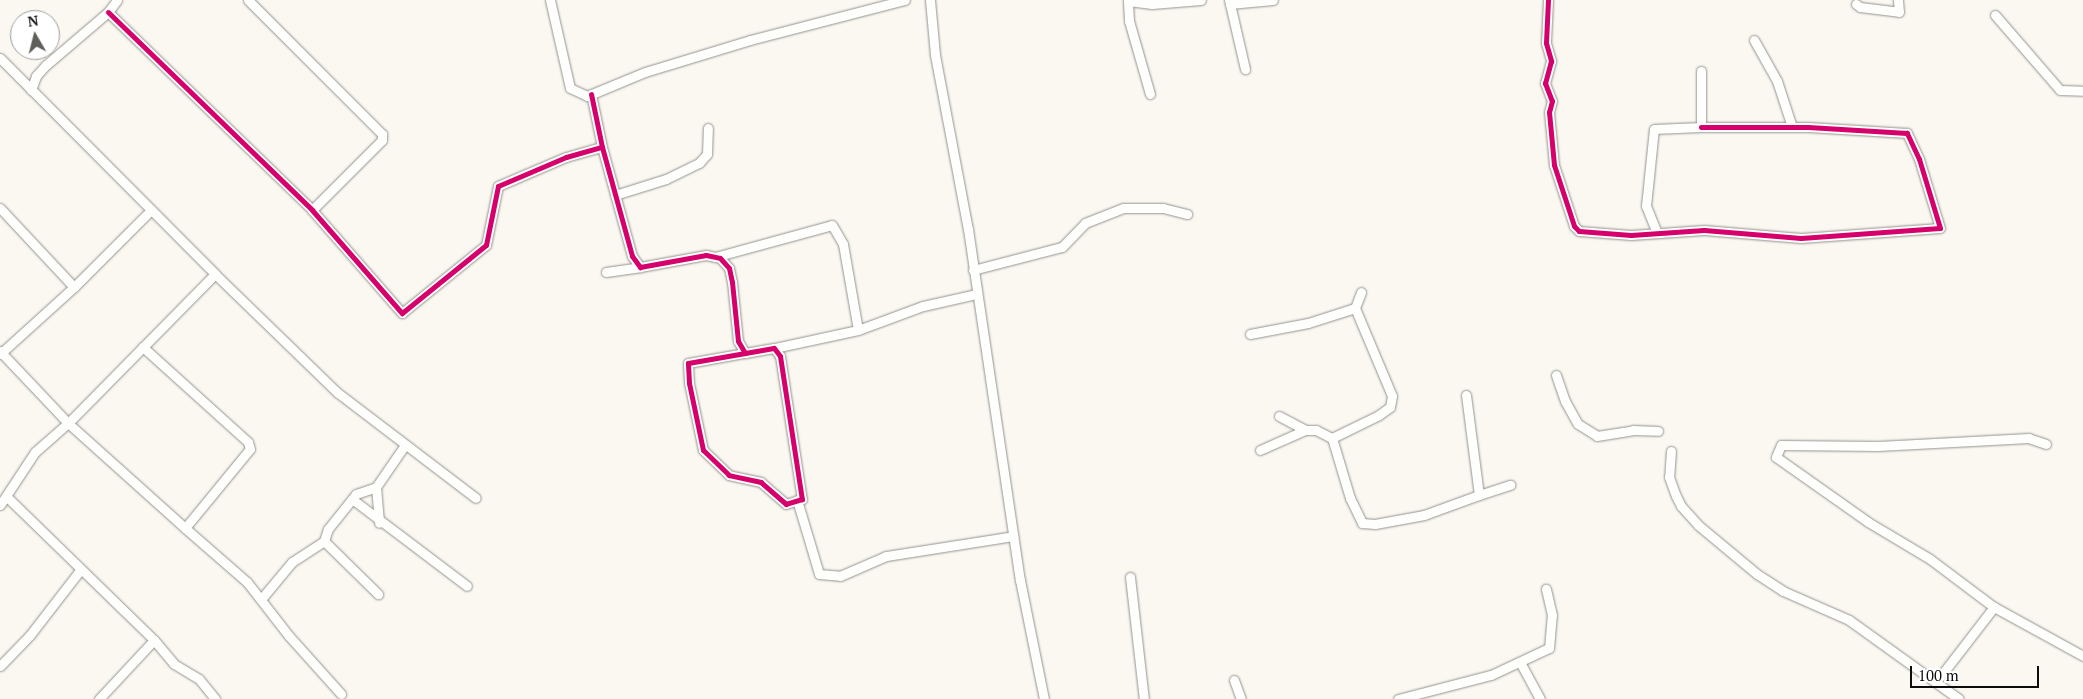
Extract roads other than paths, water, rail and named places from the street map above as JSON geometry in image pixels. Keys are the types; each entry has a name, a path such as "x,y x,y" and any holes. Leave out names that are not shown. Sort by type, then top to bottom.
{"street":[{"path":"31,90 36,76 46,65 108,12 117,0"},
{"path":"248,0 382,134 382,140 312,210"},
{"path":"550,0 570,88 575,93 591,94 645,72 750,40 905,0"},
{"path":"930,0 935,55 973,270 1013,536 1044,699"},
{"path":"1150,94 1129,21 1128,1 1152,4 1201,0"},
{"path":"1245,69 1230,2 1274,0"},
{"path":"1548,0 1546,43 1551,61 1545,84 1552,101 1549,112 1554,160 1574,226 1579,231 1610,235 1657,233 1704,230 1801,238 1940,228 1922,167 1907,133 1792,127 1701,127 1654,128 1646,206 1657,233"},
{"path":"1856,4 1860,7 1899,12 1898,0"},
{"path":"108,12 312,210 402,313 486,245 498,186 557,161 602,147"},
{"path":"1995,15 2060,90 2083,91"},
{"path":"1754,40 1777,81 1792,127"},
{"path":"0,58 150,211 338,393 476,498"},
{"path":"1701,71 1701,127"},
{"path":"591,94 602,147 632,256 640,267"},
{"path":"615,195 666,178 699,163 707,154 708,128"},
{"path":"0,208 74,287"},
{"path":"973,270 1062,247 1085,223 1123,208 1163,208 1187,214"},
{"path":"150,211 74,287 0,352 68,423 185,528 224,559 262,598 289,636 341,694"},
{"path":"606,272 714,257 832,225 843,244 858,330"},
{"path":"714,257 720,258 729,268 738,341 745,353"},
{"path":"0,505 35,452 68,423 215,274"},
{"path":"1332,438 1379,415 1390,407 1392,396 1355,308 1361,292"},
{"path":"774,348 780,356 802,499 786,504 761,482 729,475 703,450 689,383 688,363 774,348 858,330 923,306 976,294"},
{"path":"1250,334 1308,323 1355,308"},
{"path":"143,347 248,442 250,449 185,528"},
{"path":"1556,375 1565,401 1578,424 1597,436 1633,430 1658,431"},
{"path":"1466,395 1479,495"},
{"path":"1279,416 1305,430"},
{"path":"1260,450 1305,430 1316,430 1332,438 1350,498 1362,523 1375,524 1424,515 1510,485"},
{"path":"2046,444 2029,438 1878,446 1781,445 1776,457 1868,522 1930,560 1994,608 2083,656"},
{"path":"262,598 292,562 324,541 328,529 352,500 376,487 405,445"},
{"path":"1672,451 1669,477 1681,506 1698,525 1757,574 1783,591 1849,620 1959,699"},
{"path":"376,487 380,523"},
{"path":"6,496 154,640 179,668 199,679 215,699"},
{"path":"352,500 380,523 467,586"},
{"path":"797,500 819,574 840,576 886,556 1013,536"},
{"path":"324,541 378,594"},
{"path":"0,666 36,627 81,568"},
{"path":"1130,576 1144,699"},
{"path":"1398,699 1416,692 1426,696 1491,674 1549,648 1552,615 1546,589"},
{"path":"1936,682 1994,608"},
{"path":"98,699 154,640"},
{"path":"1520,662 1540,699"},
{"path":"1234,680 1241,699"}]}
